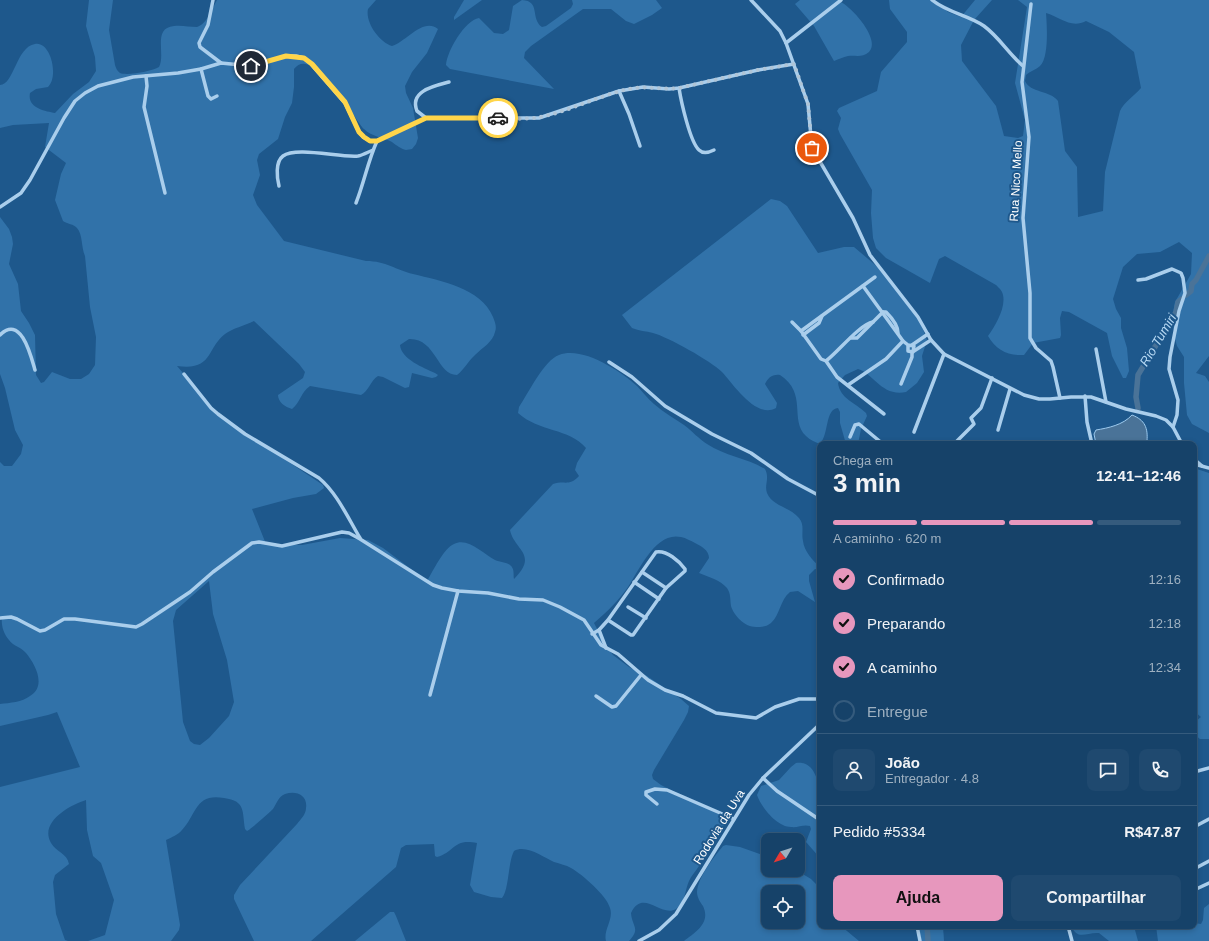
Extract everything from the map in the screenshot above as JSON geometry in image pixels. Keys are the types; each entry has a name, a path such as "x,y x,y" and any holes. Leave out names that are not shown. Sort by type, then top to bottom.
{"street":[{"path":"213,0 208,25 199,43 200,47 221,63"},
{"path":"751,0 773,23 786,43 808,104 812,148 841,196 870,255 918,317 931,340 944,354 1024,395 1039,399 1085,396 1156,416 1166,420 1173,427 1180,441"},
{"path":"786,43 841,0"},
{"path":"932,0 946,10 972,19 985,27 1014,59 1023,66"},
{"name":"Rua Nico Mello","path":"1031,4 1023,66 1022,92 1029,137 1023,218 1030,294 1030,338 1036,348 1051,361 1060,398"},
{"path":"0,206 21,193 30,180 75,100 98,86 120,79 178,74 221,63 251,66 286,56 304,58 312,64 345,102 359,132 370,141 377,141 426,118 539,118 619,91 643,87 669,89 679,88 758,70 794,64"},
{"path":"201,69 208,96 211,99 217,96"},
{"path":"146,76 147,86 144,107 165,193"},
{"path":"426,118 417,111 415,100 417,95 432,87 449,82"},
{"path":"679,88 694,142 699,150 703,152 714,150"},
{"path":"619,91 640,146"},
{"path":"356,204 377,141"},
{"path":"279,186 276,177 280,161 283,156 290,154 311,153 357,156 373,150"},
{"path":"1138,280 1146,279 1172,269 1181,273 1183,278 1184,296 1179,311 1169,370 1178,400 1177,415 1173,427"},
{"path":"801,331 875,277"},
{"path":"863,286 883,312 886,312 893,320 903,341 914,347 912,357 900,384"},
{"path":"826,361 883,312"},
{"path":"803,335 818,323 822,316"},
{"path":"792,322 801,331 821,359 826,361 837,377 884,414"},
{"path":"0,335 4,331 11,329 17,330 22,335 35,370"},
{"path":"928,334 910,345 907,350 913,351 931,340"},
{"path":"921,339 925,344"},
{"path":"848,385 886,359 903,341"},
{"path":"1096,349 1106,402"},
{"path":"914,432 944,354"},
{"path":"609,362 632,377 665,406 712,434 751,453 788,479 817,494"},
{"path":"184,374 211,408 218,414 245,434 319,478 326,484 360,539"},
{"path":"957,441 974,424 971,418 981,408 992,378"},
{"path":"998,430 1010,389"},
{"path":"1085,396 1087,422 1091,441"},
{"path":"850,437 855,425 859,424 879,441"},
{"path":"1197,461 1203,466"},
{"path":"1197,465 1209,468"},
{"path":"0,618 17,618 40,631 46,630 64,619 75,619 136,627 190,592 213,572 252,543 259,542 282,546 342,532 360,539 434,585 442,588 458,591 488,593 505,597 542,600 560,607 584,620 592,634 601,645 618,654 641,675 656,685 683,696 711,711 735,716 756,718 775,707 799,699 817,699"},
{"path":"592,634 599,630 608,620 656,552 663,552 681,564 685,571 666,588 633,635 608,620"},
{"path":"642,572 666,588"},
{"path":"634,582 659,599"},
{"path":"430,695 458,591"},
{"path":"628,607 646,618"},
{"path":"599,630 607,649"},
{"path":"596,696 612,707 616,706 641,675"},
{"name":"Rodovia da Uva","path":"639,941 659,930 676,914 750,794 763,778 817,727"},
{"path":"1197,771 1209,768"},
{"path":"763,778 777,791 817,818"},
{"path":"657,804 646,795 646,792 655,789 667,790 734,819"},
{"path":"1197,825 1209,819"},
{"path":"1197,866 1209,860"},
{"path":"1197,889 1209,883"},
{"path":"918,929 920,941"},
{"path":"1069,929 1072,941"}],"shaded area":[{"path":"89,0 113,0 109,30 115,65 120,73 124,74 156,69 159,67 161,62 161,36 163,31 174,26 197,27 201,25 209,16 217,0 376,0 368,9 369,20 378,36 387,44 392,46 426,26 432,26 438,29 427,53 412,72 405,86 406,93 413,108 418,138 412,149 406,150 392,142 367,132 333,86 322,74 312,66 302,64 294,69 292,103 285,117 278,139 259,154 257,160 260,175 253,195 257,205 284,241 366,261 379,262 407,272 447,283 470,292 487,307 493,317 496,326 494,336 490,342 473,357 457,375 450,373 445,369 425,344 418,340 409,339 400,345 404,355 438,375 436,377 432,378 412,373 409,387 405,388 378,376 361,395 310,386 292,409 282,404 278,398 278,395 303,378 305,372 299,364 254,321 225,334 203,362 189,367 177,366 220,416 323,485 324,488 316,494 293,498 252,509 266,544 302,545 340,538 368,540 383,548 427,581 446,550 450,546 459,542 470,544 495,560 510,565 513,570 514,579 521,571 525,558 512,537 510,530 553,484 570,482 579,476 575,470 577,463 586,448 571,437 535,424 518,413 519,407 542,370 553,358 569,353 590,357 611,367 637,386 657,407 684,425 707,444 765,469 767,475 766,490 769,497 777,504 795,514 801,521 802,538 805,548 817,564 817,569 815,569 809,575 809,581 815,602 798,591 790,592 784,599 774,620 771,623 762,627 752,627 740,620 732,610 730,594 727,588 718,581 699,573 709,558 706,551 700,545 687,539 672,537 664,540 649,553 621,597 594,623 606,646 613,655 629,667 647,676 689,706 684,720 654,770 652,775 653,779 661,785 728,819 690,879 683,900 679,906 670,911 647,903 641,903 636,906 631,913 635,933 629,941 606,941 605,937 611,916 610,908 604,898 587,880 569,867 554,862 529,850 519,849 514,851 506,889 502,898 491,897 474,892 470,885 477,843 463,842 443,855 437,857 435,856 434,844 406,845 401,848 396,867 311,941 254,941 234,899 234,895 240,885 297,824 304,814 306,804 303,797 297,793 289,793 281,797 273,809 247,831 245,829 243,812 240,804 231,799 214,797 207,799 198,806 187,824 180,832 166,840 180,925 179,930 171,941 88,941 105,935 114,900 101,863 93,856 87,830 86,800 79,802 65,810 53,821 49,828 48,835 53,846 66,857 69,864 55,875 53,882 56,914 65,940 68,941 0,941 0,787 80,767 57,712 0,726 0,704 16,702 27,698 35,692 39,681 33,663 24,651 13,644 5,635 2,626 2,616 0,616 0,462 4,466 12,466 21,454 23,445 15,430 5,388 0,374 0,217 9,229 12,237 13,244 9,264 18,284 21,311 35,335 36,375 41,383 44,382 52,372 70,379 81,379 89,374 95,365 96,337 90,307 85,256 80,234 76,227 63,221 55,200 61,174 66,163 45,147 49,123 13,125 0,128 0,85 9,79 23,52 35,44 41,45 45,48 52,61 53,76 48,87 36,89 30,93 30,98 31,102 38,108 55,113 73,94 89,82 96,71 95,57 86,26","holes":["209,581 213,614 227,660 234,702 229,716 209,738 200,745 194,744 190,741 183,722 173,621 176,610"]},
{"path":"464,0 482,0 454,20 454,17"},
{"path":"522,0 528,1 534,7 536,20 542,27 546,26 571,8 573,4 572,0 656,0 662,8 634,24 626,21 611,9 583,9 531,46 525,52 524,58 554,89 450,69 446,65 453,45 468,24 479,18 494,33 503,34 509,30 513,6"},
{"path":"800,0 837,0 843,3 856,15 868,31 872,46 869,52 864,55 843,57 834,61 814,26 795,4"},
{"path":"889,0 935,0 948,12 961,17 975,0 992,0 974,20 961,45 962,61 996,106 1004,136 1018,138 1023,136 1025,120 1015,83 1027,7 1018,0 1209,0 1209,356 1196,373 1205,376 1209,382 1209,433 1192,424 1187,415 1184,383 1184,357 1177,346 1175,339 1172,318 1175,302 1191,274 1192,253 1179,242 1160,252 1137,254 1123,267 1113,299 1121,318 1121,328 1127,348 1129,371 1126,378 1123,378 1112,356 1107,333 1069,312 1062,311 1060,318 1060,338 1033,343 1024,355 1003,351 991,341 988,336 997,322 1004,300 1003,293 996,285 945,256 939,259 930,283 886,258 876,248 873,238 871,213 872,190 840,134 838,129 841,118 837,111 839,108 877,91 881,72 907,42 907,32 890,9","holes":["1046,13 1066,22 1075,24 1086,21 1109,32 1134,52 1141,88 1120,111 1105,172 1103,211 1078,217 1077,167 1065,151 1058,101 1050,95 1031,88 1025,81 1026,75 1040,66 1043,62 1047,41"]},
{"path":"771,199 780,201 787,206 818,253 844,247 854,247 880,269 918,316 927,340 922,356 924,372 917,383 906,392 898,393 884,388 869,375 858,369 845,375 838,383 839,388 845,397 862,409 867,416 861,429 859,441 845,441 840,423 840,412 838,408 834,409 829,417 823,440 817,441 817,443 806,436 801,430 796,398 793,390 788,382 780,375 771,377 765,384 777,403 776,408 768,410 761,409 746,399 722,372 709,362 679,344 660,335 632,328 622,315"},
{"path":"1132,415 1143,422 1147,432 1147,441 1095,441 1094,434 1096,430 1120,424"},
{"path":"1197,469 1209,473 1209,739 1200,739 1197,736 1197,720 1201,717 1197,714"},
{"path":"796,763 806,764 810,767 817,778 817,855 806,842 811,829 810,826 805,825 791,827 780,824 770,816 757,795 761,786 779,780"},
{"path":"726,845 740,847 761,854 761,877 805,877 805,875 817,885 817,929 845,929 859,941 684,941 704,922 705,912 697,892 700,880 723,846"},
{"path":"1209,904 1209,941 1158,941 1156,929 1197,929 1197,923 1201,924 1203,920 1204,908"},
{"path":"390,912 394,912 406,941 355,941"},
{"path":"919,929 943,929 944,941 921,941"},
{"path":"1073,929 1134,929 1138,941 1109,941 1099,933 1080,935"}],"waterway":[{"name":"Rio Tumiri","path":"1186,295 1191,291 1192,284 1196,280 1209,256"},
{"name":"Rio Tumiri","path":"1138,408 1136,397 1138,375 1176,312 1178,302 1182,299"},
{"name":"Rio Tumiri","path":"927,929 928,941"}],"way so far":[{"path":"498,118 539,118 619,91 643,87 669,89 679,88 758,70 794,64 808,104 812,148"}],"route":[{"path":"251,66 286,56 304,58 312,64 345,102 359,132 370,141 377,141 426,118 498,118"}]}
